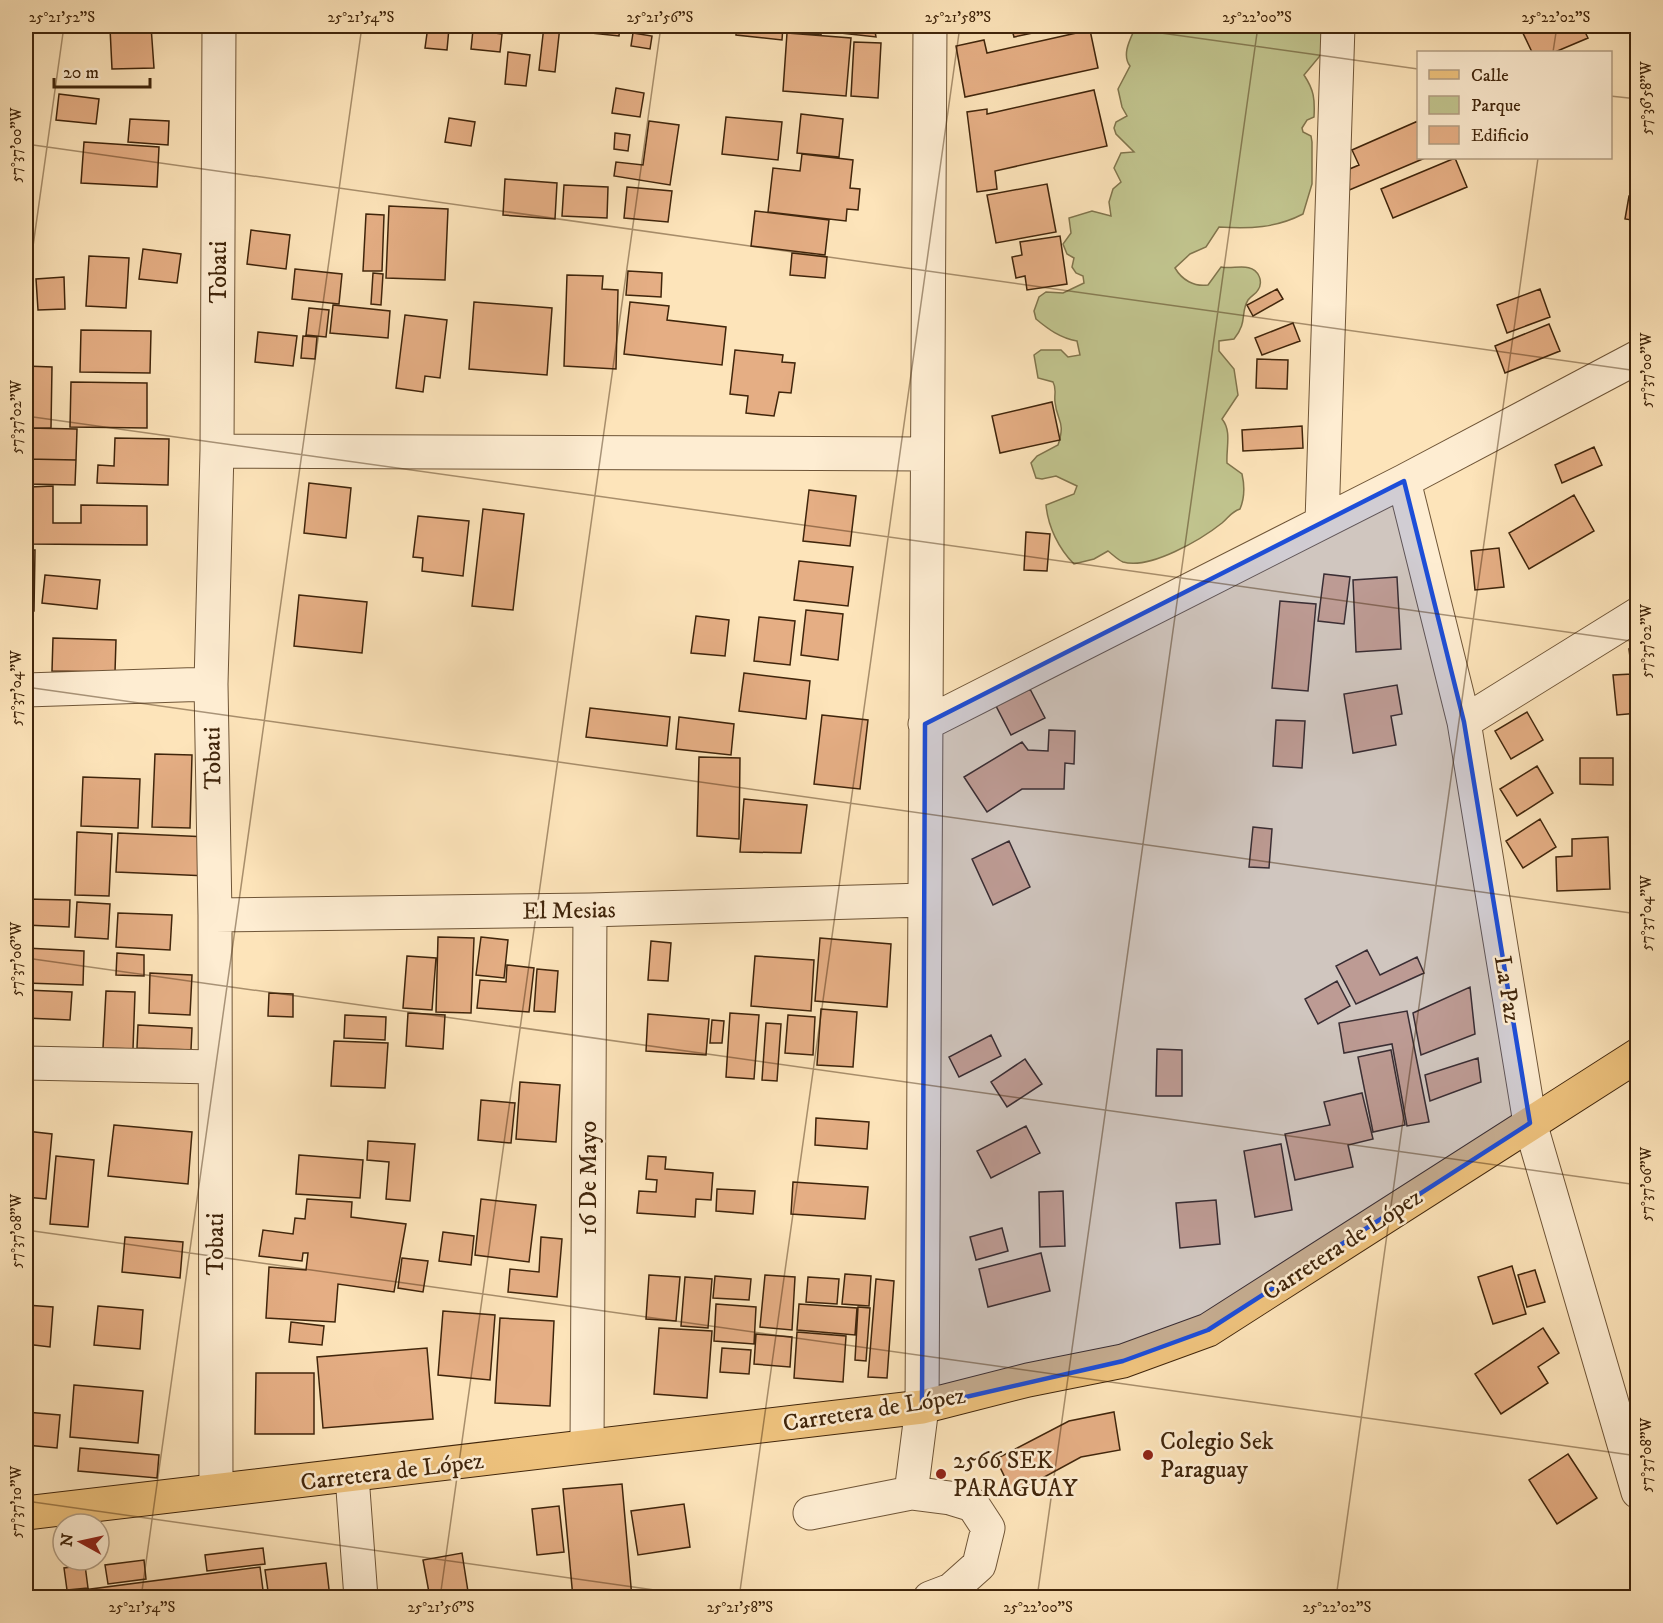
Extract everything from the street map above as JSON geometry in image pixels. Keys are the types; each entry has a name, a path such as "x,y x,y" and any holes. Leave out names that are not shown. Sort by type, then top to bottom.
{"main road":[{"name":"Carretera de López","path":"26,1513 922,1407 1028,1380 1123,1360 1208,1330 1638,1054"}],"street":[{"name":"Tobati","path":"216,1490 215,915 211,684 217,451 219,26"},
{"path":"911,1493 922,1407 930,26"},
{"path":"1322,522 1338,26"},
{"path":"925,724 1404,481 1638,357"},
{"path":"217,451 927,454"},
{"name":"La Paz","path":"1404,481 1464,722 1530,1123 1638,1492"},
{"path":"1464,722 1638,614"},
{"path":"26,690 211,684"},
{"name":"El Mesias","path":"215,915 590,909 924,900"},
{"name":"16 De Mayo","path":"587,1446 590,909"},
{"path":"26,1063 214,1067"},
{"path":"352,1476 361,1598"},
{"path":"810,1513 911,1493 950,1497 973,1504 988,1528 979,1565 951,1590 930,1598"}],"highlighted area":[{"path":"1404,481 1464,722 1530,1123 1208,1330 1123,1361 922,1407 925,724"}],"green space":[{"path":"1136,26 1335,26 1329,45 1304,75 1312,90 1314,117 1307,120 1302,128 1303,132 1311,136 1312,142 1312,184 1303,214 1283,222 1262,226 1219,227 1206,247 1190,254 1175,268 1185,279 1198,285 1208,285 1221,267 1247,267 1256,271 1260,278 1260,287 1248,300 1244,309 1238,333 1234,339 1219,341 1219,351 1234,369 1238,395 1222,419 1228,434 1227,463 1242,474 1243,479 1244,496 1240,509 1202,537 1175,552 1147,562 1123,562 1108,551 1094,559 1074,564 1055,537 1046,505 1074,494 1077,486 1056,476 1036,478 1031,463 1037,456 1058,445 1061,431 1053,382 1038,378 1034,355 1041,350 1061,350 1068,357 1080,355 1077,341 1050,330 1036,319 1034,311 1039,297 1046,292 1063,293 1084,283 1083,276 1076,273 1072,267 1074,258 1067,254 1063,244 1071,233 1069,218 1092,211 1111,216 1109,202 1113,189 1121,182 1114,168 1121,153 1134,152 1116,134 1114,128 1116,122 1127,116 1122,107 1118,89 1130,66 1126,56"}],"building":[{"path":"151,26 154,68 112,69 110,28"},
{"path":"320,26 359,26 358,30"},
{"path":"428,26 449,28 447,50 425,48"},
{"path":"544,26 560,26 555,72 539,70"},
{"path":"583,26 620,26 619,36 582,32"},
{"path":"736,26 783,26 782,40 736,35"},
{"path":"789,26 822,26 821,35 789,32"},
{"path":"841,26 874,26 876,37 841,33"},
{"path":"1011,26 1066,26 1014,37"},
{"path":"1582,26 1588,38 1557,51 1532,51 1520,27"},
{"path":"473,30 502,34 500,52 471,49"},
{"path":"1090,30 1098,68 965,97 956,46 984,40 987,53"},
{"path":"633,33 652,36 650,49 631,46"},
{"path":"787,33 851,38 846,96 783,91"},
{"path":"854,42 881,43 878,98 851,96"},
{"path":"508,52 530,55 526,86 505,84"},
{"path":"616,88 644,93 640,117 612,113"},
{"path":"1094,90 1107,146 995,171 997,189 977,192 967,112 987,109 987,114"},
{"path":"59,94 99,99 96,124 56,120"},
{"path":"801,114 843,119 839,157 797,153"},
{"path":"726,117 782,122 778,160 722,154"},
{"path":"449,118 475,122 471,146 445,142"},
{"path":"130,119 169,121 168,145 128,142"},
{"path":"649,121 679,125 670,185 614,176 616,162 643,165"},
{"path":"1417,121 1417,159 1423,159 1347,191 1340,173 1359,165 1352,150"},
{"path":"615,133 630,135 628,151 614,149"},
{"path":"84,142 159,147 157,187 81,183"},
{"path":"802,154 853,160 850,188 860,189 858,210 847,209 846,221 768,212 773,168 800,171"},
{"path":"1453,159 1455,159 1467,187 1393,218 1381,189"},
{"path":"505,179 557,183 555,219 503,215"},
{"path":"1047,184 1056,232 996,243 987,195"},
{"path":"564,185 608,187 607,218 562,216"},
{"path":"627,187 672,191 668,222 624,218"},
{"path":"1629,196 1638,197 1638,221 1625,219"},
{"path":"389,206 448,209 445,280 386,278"},
{"path":"755,211 829,220 825,255 751,246"},
{"path":"366,214 384,215 382,271 363,271"},
{"path":"251,230 290,235 286,269 247,264"},
{"path":"1060,236 1067,284 1027,290 1025,276 1016,278 1012,257 1022,255 1020,242"},
{"path":"143,249 181,254 177,283 139,279"},
{"path":"792,253 827,257 825,278 790,275"},
{"path":"89,256 129,258 126,308 86,306"},
{"path":"295,269 342,274 339,304 292,299"},
{"path":"628,271 662,273 661,297 626,295"},
{"path":"373,273 383,274 381,305 371,304"},
{"path":"567,275 603,276 602,289 618,290 616,369 564,366"},
{"path":"64,277 65,309 38,310 36,279"},
{"path":"1277,289 1283,299 1253,316 1247,305"},
{"path":"1540,289 1550,317 1507,333 1497,305"},
{"path":"474,302 552,308 547,375 469,369"},
{"path":"630,302 669,306 667,320 726,327 722,365 624,354"},
{"path":"333,305 390,311 388,338 330,333"},
{"path":"309,308 329,310 326,337 306,335"},
{"path":"405,315 447,320 440,378 425,376 423,392 396,388"},
{"path":"1293,323 1300,341 1262,355 1255,338"},
{"path":"1549,324 1560,351 1505,373 1495,346"},
{"path":"81,330 151,331 150,373 80,372"},
{"path":"258,332 297,336 293,366 255,362"},
{"path":"303,336 317,337 315,359 301,358"},
{"path":"735,350 783,355 782,362 795,363 791,393 779,392 774,416 746,413 748,396 730,394"},
{"path":"1257,359 1288,360 1287,389 1256,388"},
{"path":"26,366 52,367 51,428 27,428"},
{"path":"71,382 147,383 147,428 70,427"},
{"path":"1052,402 1060,440 1000,453 992,416"},
{"path":"1302,426 1303,448 1243,451 1242,430"},
{"path":"27,428 77,429 76,460 27,459"},
{"path":"115,438 169,439 168,485 97,483 98,465 114,466"},
{"path":"1594,447 1602,465 1562,483 1555,465"},
{"path":"27,459 76,460 75,485 27,484"},
{"path":"309,483 351,488 346,538 304,533"},
{"path":"53,486 53,523 81,523 81,505 147,506 147,545 29,544 30,487"},
{"path":"809,490 856,496 850,546 803,541"},
{"path":"1574,495 1594,531 1529,569 1509,533"},
{"path":"483,509 524,514 513,610 472,606"},
{"path":"418,516 469,521 463,576 422,571 423,558 413,557"},
{"path":"1026,532 1050,534 1047,571 1024,570"},
{"path":"1499,548 1504,587 1475,590 1471,551"},
{"path":"26,550 35,550 34,611 26,610"},
{"path":"799,561 853,567 848,606 794,600"},
{"path":"1324,574 1350,577 1344,624 1318,621"},
{"path":"45,575 100,580 97,609 42,603"},
{"path":"1397,577 1401,649 1356,652 1353,580"},
{"path":"299,595 367,602 362,653 294,646"},
{"path":"1280,601 1316,604 1308,691 1272,688"},
{"path":"806,610 843,614 838,660 801,655"},
{"path":"696,616 729,620 725,656 691,653"},
{"path":"759,617 795,621 790,665 754,661"},
{"path":"53,638 116,640 115,672 52,671"},
{"path":"1638,648 1638,713 1617,715 1613,675 1632,674 1629,649"},
{"path":"744,673 810,681 806,719 739,711"},
{"path":"1397,685 1402,714 1391,716 1396,745 1353,753 1344,694"},
{"path":"1030,689 1045,718 1011,735 996,706"},
{"path":"590,708 670,717 667,746 586,737"},
{"path":"1527,712 1543,740 1511,759 1495,731"},
{"path":"822,715 868,720 860,789 814,784"},
{"path":"679,717 734,724 731,755 676,749"},
{"path":"1276,720 1305,721 1302,768 1273,766"},
{"path":"1049,730 1075,731 1074,764 1065,763 1064,789 1022,789 987,812 964,777 1022,742 1028,750 1048,751"},
{"path":"155,754 192,755 190,828 152,827"},
{"path":"699,757 740,758 739,839 697,836"},
{"path":"1580,758 1613,758 1613,785 1580,784"},
{"path":"1537,766 1553,793 1517,816 1500,789"},
{"path":"83,777 140,779 138,828 81,826"},
{"path":"744,799 807,805 801,853 740,852"},
{"path":"1540,819 1556,847 1523,868 1506,841"},
{"path":"1253,827 1272,829 1269,868 1249,867"},
{"path":"77,832 112,834 109,896 75,895"},
{"path":"118,833 209,837 208,876 116,872"},
{"path":"1608,837 1610,889 1557,891 1556,857 1572,856 1572,839"},
{"path":"1009,841 1030,887 993,905 972,859"},
{"path":"26,899 70,900 69,927 26,925"},
{"path":"77,902 110,904 108,939 75,937"},
{"path":"118,913 172,915 170,950 116,947"},
{"path":"438,937 474,938 471,1013 436,1012"},
{"path":"481,937 508,940 504,978 476,975"},
{"path":"820,938 891,944 887,1007 815,1001"},
{"path":"651,941 671,943 668,981 648,980"},
{"path":"26,948 84,951 83,985 26,983"},
{"path":"1367,950 1380,975 1417,957 1424,973 1356,1004 1336,966"},
{"path":"117,953 144,955 144,976 116,975"},
{"path":"407,956 436,958 432,1010 403,1008"},
{"path":"755,956 814,960 811,1011 751,1006"},
{"path":"507,965 534,968 529,1012 477,1008 480,980 506,982"},
{"path":"537,969 558,971 555,1012 534,1011"},
{"path":"150,973 192,975 190,1015 149,1013"},
{"path":"1337,981 1350,1006 1318,1024 1305,999"},
{"path":"1470,987 1475,1034 1421,1055 1413,1013"},
{"path":"26,990 72,992 70,1020 26,1018"},
{"path":"106,991 135,992 133,1049 103,1048"},
{"path":"269,993 293,994 293,1017 268,1016"},
{"path":"821,1009 857,1012 853,1067 817,1065"},
{"path":"1407,1011 1429,1122 1407,1126 1392,1044 1344,1053 1339,1023"},
{"path":"408,1013 445,1015 443,1049 406,1046"},
{"path":"730,1013 759,1015 754,1079 726,1077"},
{"path":"648,1014 709,1019 706,1055 646,1051"},
{"path":"345,1015 386,1017 385,1040 344,1038"},
{"path":"788,1015 815,1017 813,1055 785,1053"},
{"path":"712,1020 724,1021 722,1043 710,1043"},
{"path":"766,1023 781,1024 777,1081 762,1080"},
{"path":"138,1025 192,1028 191,1050 137,1048"},
{"path":"991,1035 1001,1056 959,1077 949,1057"},
{"path":"334,1041 388,1043 385,1088 331,1086"},
{"path":"1157,1049 1182,1050 1182,1096 1156,1096"},
{"path":"1391,1050 1405,1125 1373,1132 1358,1057"},
{"path":"1478,1058 1481,1082 1430,1101 1425,1075"},
{"path":"1025,1059 1042,1084 1007,1107 991,1082"},
{"path":"520,1082 560,1085 556,1142 516,1139"},
{"path":"1362,1093 1373,1139 1348,1145 1353,1167 1295,1180 1285,1134 1330,1125 1324,1102"},
{"path":"481,1100 515,1103 511,1143 478,1140"},
{"path":"816,1118 869,1122 867,1149 815,1145"},
{"path":"114,1125 192,1132 188,1184 108,1176"},
{"path":"1026,1126 1040,1153 991,1178 977,1151"},
{"path":"26,1131 52,1134 46,1199 26,1197"},
{"path":"368,1141 415,1144 410,1201 386,1199 389,1162 367,1160"},
{"path":"1281,1144 1292,1210 1255,1217 1244,1151"},
{"path":"299,1155 363,1160 360,1198 296,1194"},
{"path":"56,1156 94,1160 88,1227 50,1224"},
{"path":"648,1156 666,1157 665,1169 713,1173 711,1200 696,1199 695,1217 637,1213 639,1191 656,1192 657,1180 646,1179"},
{"path":"793,1182 868,1187 865,1219 791,1214"},
{"path":"717,1189 755,1191 753,1214 716,1211"},
{"path":"1063,1191 1065,1246 1040,1247 1039,1192"},
{"path":"307,1199 352,1202 351,1217 406,1224 394,1292 338,1284 335,1322 266,1318 269,1267 306,1270 308,1253 303,1253 302,1261 259,1256 263,1230 293,1234 295,1218 305,1219"},
{"path":"481,1199 536,1205 529,1262 475,1255"},
{"path":"1216,1200 1220,1244 1180,1248 1176,1203"},
{"path":"1002,1228 1008,1251 976,1260 970,1237"},
{"path":"443,1232 474,1236 471,1265 439,1261"},
{"path":"125,1237 183,1242 180,1278 122,1272"},
{"path":"541,1237 562,1239 557,1297 508,1292 510,1269 539,1272"},
{"path":"1041,1253 1050,1291 988,1307 979,1269"},
{"path":"402,1258 428,1261 423,1292 398,1288"},
{"path":"1512,1266 1526,1314 1493,1324 1478,1277"},
{"path":"1535,1270 1545,1302 1527,1307 1518,1275"},
{"path":"845,1274 871,1276 869,1306 842,1304"},
{"path":"649,1275 680,1277 676,1321 646,1319"},
{"path":"765,1275 795,1277 792,1330 760,1327"},
{"path":"715,1276 751,1279 749,1300 713,1298"},
{"path":"685,1277 712,1279 708,1328 681,1326"},
{"path":"808,1277 839,1279 837,1304 806,1302"},
{"path":"876,1279 894,1281 887,1378 868,1377"},
{"path":"716,1304 756,1307 754,1344 714,1341"},
{"path":"799,1304 857,1308 855,1335 797,1330"},
{"path":"26,1305 53,1307 50,1347 26,1344"},
{"path":"98,1306 143,1310 140,1349 94,1345"},
{"path":"858,1307 870,1308 866,1361 855,1360"},
{"path":"443,1311 495,1315 490,1380 438,1375"},
{"path":"500,1318 554,1321 550,1406 495,1403"},
{"path":"291,1322 324,1326 322,1345 289,1342"},
{"path":"659,1328 712,1331 707,1398 654,1394"},
{"path":"1543,1328 1559,1353 1538,1367 1548,1383 1501,1414 1475,1374"},
{"path":"797,1332 846,1336 843,1382 794,1378"},
{"path":"756,1334 792,1337 790,1367 754,1364"},
{"path":"427,1348 433,1419 323,1428 317,1357"},
{"path":"722,1348 751,1350 749,1374 720,1372"},
{"path":"256,1373 314,1373 314,1434 255,1434"},
{"path":"74,1385 143,1391 138,1443 70,1437"},
{"path":"26,1412 60,1415 57,1448 26,1445"},
{"path":"1114,1412 1120,1450 1081,1457 1013,1494 996,1459 1069,1421"},
{"path":"80,1448 159,1455 157,1478 78,1471"},
{"path":"1568,1454 1597,1498 1557,1524 1529,1480"},
{"path":"622,1484 632,1598 573,1598 563,1489"},
{"path":"684,1504 690,1547 638,1555 631,1511"},
{"path":"559,1506 564,1552 537,1555 532,1509"},
{"path":"263,1548 265,1564 207,1571 205,1555"},
{"path":"462,1553 469,1598 430,1598 423,1560"},
{"path":"144,1560 146,1579 108,1584 106,1572 111,1572 111,1564"},
{"path":"326,1563 330,1598 269,1598 265,1570"},
{"path":"260,1567 264,1598 69,1598 68,1592"},
{"path":"65,1572 86,1572 88,1588 67,1590"}],"place":[{"name":"Colegio Sek Paraguay","path":"1148,1455"},
{"name":"2566 SEK PARAGUAY","path":"941,1474"}]}
